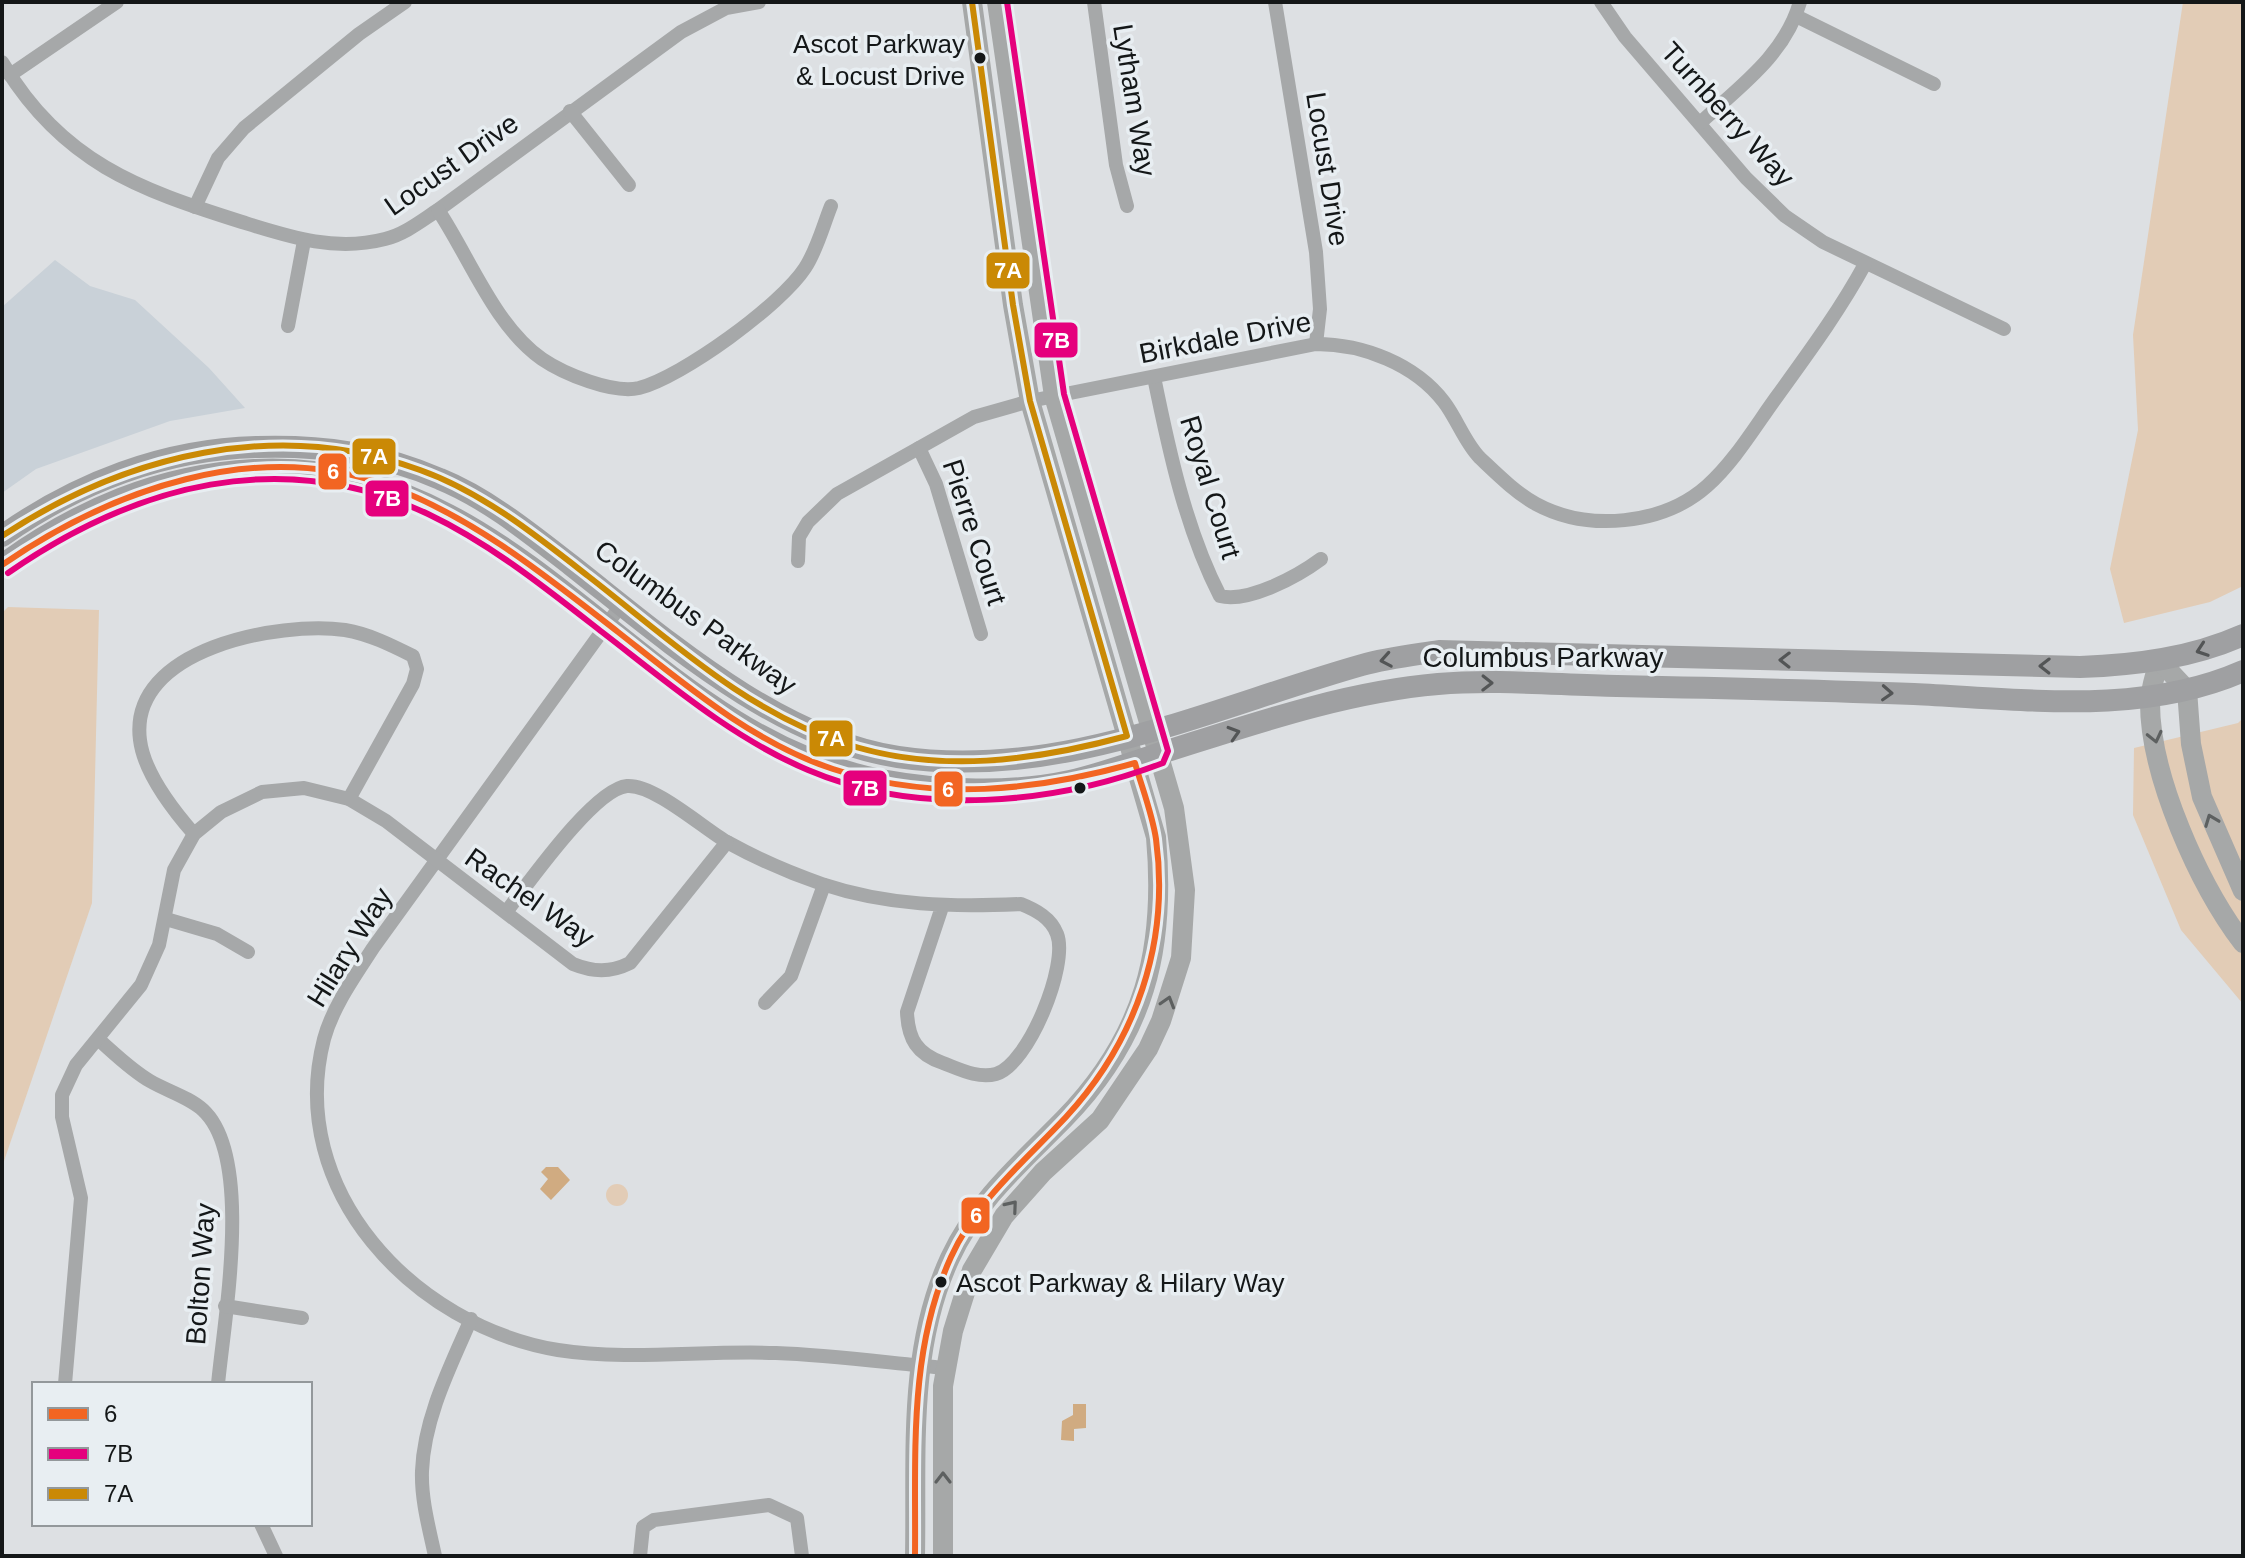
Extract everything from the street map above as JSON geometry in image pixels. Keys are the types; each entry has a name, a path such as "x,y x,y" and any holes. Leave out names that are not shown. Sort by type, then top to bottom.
{"main road":[{"path":"915,1556 919,1365 935,1297 967,1226 1002,1178 1090,1091 1108,1067 1137,1015 1152,964 1160,886 1156,837 1030,401 1013,305 972,2"},
{"path":"943,1556 945,1368 961,1298 988,1240 1035,1180 1100,1120 1121,1094 1161,1021 1181,958 1185,890 1177,819 1054,396 997,2"},
{"name":"Columbus Parkway","path":"2,536 73,492 144,463 230,447 307,445 362,452 444,480 540,541 621,605 771,712 845,744 896,757 1012,762 1077,751 1367,664 1439,651 2080,667 2190,654 2243,635"},
{"name":"Columbus Parkway","path":"2,565 50,530 161,485 239,471 283,468 337,473 402,491 439,507 491,538 737,721 834,769 885,781 967,788 1022,788 1069,781 1324,705 1441,684 1855,691 2047,700 2150,699 2243,671"},
{"path":"2159,660 2187,690 2191,744 2202,797 2243,891"},
{"path":"2159,660 2150,699 2161,763 2179,824 2208,891 2243,943"}],"street":[{"path":"6,68 117,2"},
{"path":"195,207 218,158 244,128 359,34 405,2"},
{"name":"Locust Drive","path":"6,68 33,107 89,158 170,201 304,241 328,245 386,238 438,210 570,111 702,19 726,8 759,2"},
{"name":"Lytham Way","path":"1094,2 1116,165 1127,206"},
{"name":"Locust Drive","path":"1275,2 1316,252 1320,309 1316,344"},
{"name":"Turnberry Way","path":"1601,2 1625,37 1746,178 1785,216 1823,242 1865,264 2004,329"},
{"path":"1700,123 1775,52 1788,36 1798,9 1934,84"},
{"path":"570,111 629,185"},
{"path":"438,210 510,328 540,358 595,383 636,389 674,375 777,298 805,269 831,206"},
{"path":"288,326 304,241"},
{"name":"Birkdale Drive","path":"798,561 799,537 821,508 837,494 974,417 1030,401 1316,344 1359,348 1415,374 1444,401 1477,455 1537,504 1569,516 1636,520 1687,500 1708,485 1841,307 1865,264"},
{"name":"Royal Court","path":"1154,377 1169,450 1209,575 1220,596 1230,599 1280,584 1321,559"},
{"name":"Pierre Court","path":"919,448 936,484 981,634"},
{"name":"Hilary Way","path":"621,605 373,948 341,999 325,1036 317,1075 317,1100 327,1161 343,1203 361,1230 393,1266 423,1291 471,1319 524,1342 569,1351 777,1353 945,1368"},
{"path":"65,1382 81,1198 62,1117 62,1095 76,1065 141,985 166,919 174,870 194,834 150,768 140,740 142,716 160,680 176,667 224,642 255,633 302,628 348,631 413,656 417,669 413,684 349,799"},
{"path":"506,912 585,814 606,795 626,786 647,790 727,842 824,885 900,902 942,907 1021,904 1043,915 1057,932 1059,960 1031,1036 1013,1066 999,1073 978,1075 929,1058 919,1050 907,1029 907,1012 942,907"},
{"name":"Rachel Way","path":"194,834 221,812 262,792 304,788 349,799 386,821 573,964 595,971 618,968 644,948 727,842"},
{"path":"765,1003 791,976 824,885"},
{"path":"166,919 217,934 248,952"},
{"name":"Bolton Way","path":"98,1039 134,1071 196,1104 215,1124 231,1179 233,1212 218,1382"},
{"path":"225,1306 302,1318"},
{"path":"435,1556 422,1490 426,1437 442,1387 471,1319"},
{"path":"640,1556 643,1527 654,1520 769,1505 797,1518 802,1556"},
{"path":"262,1526 276,1556"}],"shaded area":[{"path":"2183,2 2243,2 2243,586 2210,602 2124,623 2110,569 2138,430 2133,335"},
{"path":"55,260 90,286 135,300 209,368 245,408 170,421 36,469 2,493 2,307"},
{"path":"8,607 99,610 92,903 2,1167 2,613"},
{"path":"2243,718 2243,1004 2181,930 2133,815 2134,748 2238,723"},
{"path":"546,1167 558,1167 570,1180 551,1200 540,1189 548,1179 541,1172"},
{"path":"617,1184 625,1187 628,1195 625,1203 617,1206 609,1203 606,1195 609,1187"},
{"path":"1073,1404 1086,1404 1086,1428 1074,1429 1074,1441 1061,1440 1062,1421 1073,1415"}],"transit line":[{"name":"7A","path":"2,536 49,508 99,484 151,466 204,453 258,446 312,447 366,454 443,479 487,503 549,546 742,694 810,730 846,744 916,759 986,761 1057,752 1127,736 1030,401 1013,305 972,2"},
{"name":"7B","path":"8,573 56,542 158,497 210,485 264,479 318,482 373,493 428,514 474,539 518,568 727,725 780,757 850,785 894,795 940,800 986,800 1077,788 1163,763 1168,751 1064,394 1007,2"},
{"name":"6","path":"2,565 90,514 137,494 186,479 236,470 286,467 336,472 386,485 418,498 478,530 536,569 720,710 775,744 833,769 908,786 984,789 1060,780 1135,763 1156,839 1158,916 1152,953 1129,1023 1091,1088 988,1200 974,1217 951,1257 927,1329 921,1367 915,1442 915,1556"}],"place":[{"name":"Ascot Parkway & Locust Drive","path":"980,58"},
{"name":"Ascot Parkway & Hilary Way","path":"941,1282"}]}
